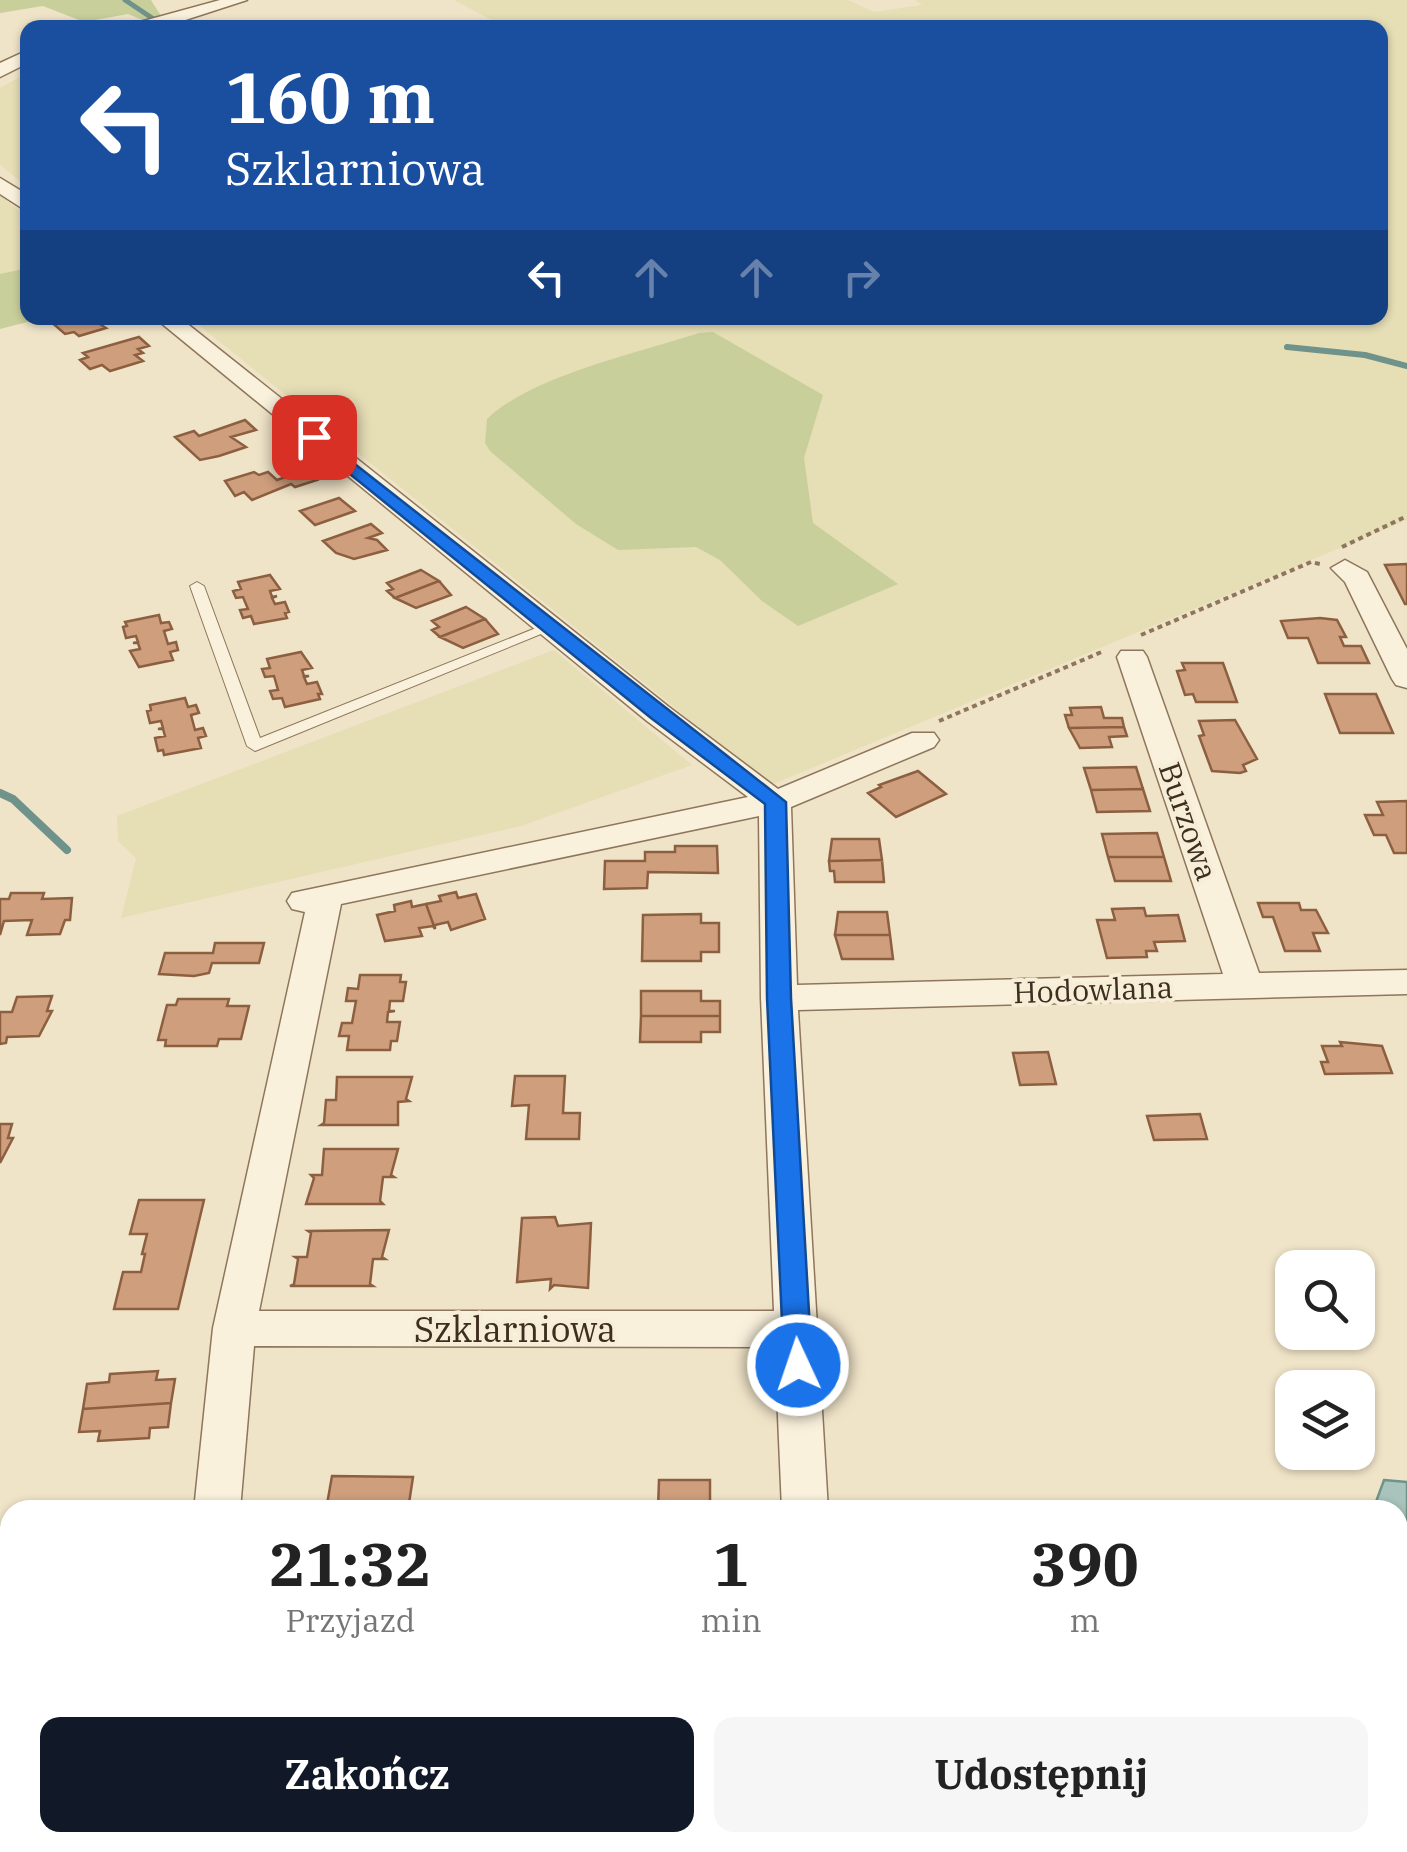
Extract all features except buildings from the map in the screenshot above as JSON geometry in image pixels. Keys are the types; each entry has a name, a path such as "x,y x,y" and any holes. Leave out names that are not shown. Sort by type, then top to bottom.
{"street":[{"path":"166,20 239,0"},
{"path":"0,184 20,200"},
{"path":"175,325 551,628 776,802"},
{"path":"1345,568 1358,578 1407,679"},
{"name":"Burzowa","path":"1124,648 1245,985"},
{"path":"219,1500 234,1328 315,898 776,802 926,732"},
{"path":"776,802 779,998 805,1500"},
{"name":"Hodowlana","path":"779,998 1407,982"},
{"name":"Szklarniowa","path":"234,1328 796,1328"}],"lane":[{"path":"197,586 254,746 551,628"}],"path":[{"path":"926,732 1124,648 1407,516"},
{"path":"1311,562 1345,568"}],"shaded area":[{"path":"454,0 848,0 874,12 922,5 915,0 1407,0 1407,520 771,785 199,325 1388,325 1388,20 492,20"},
{"path":"20,77 20,181 0,165 0,88"},
{"path":"0,196 20,211 20,270 0,274"},
{"path":"554,650 692,765 521,826 121,918 136,858 118,841 117,816"}],"green space":[{"path":"0,0 151,0 163,19 143,20 128,14 79,20 43,6 0,13"},
{"path":"20,270 20,324 0,329 0,274"},
{"path":"713,332 823,395 804,458 813,523 898,584 798,626 762,601 720,560 696,547 618,550 576,524 485,443 487,419 530,390 617,358"}],"water":[{"path":"1384,1480 1407,1482 1407,1500 1377,1500"}],"waterway":[{"path":"125,0 155,20"},
{"path":"1287,347 1365,355 1407,366"},
{"path":"0,793 13,799 67,850"}],"route":[{"path":"314,437 658,714 776,802 779,998 798,1365"}]}
